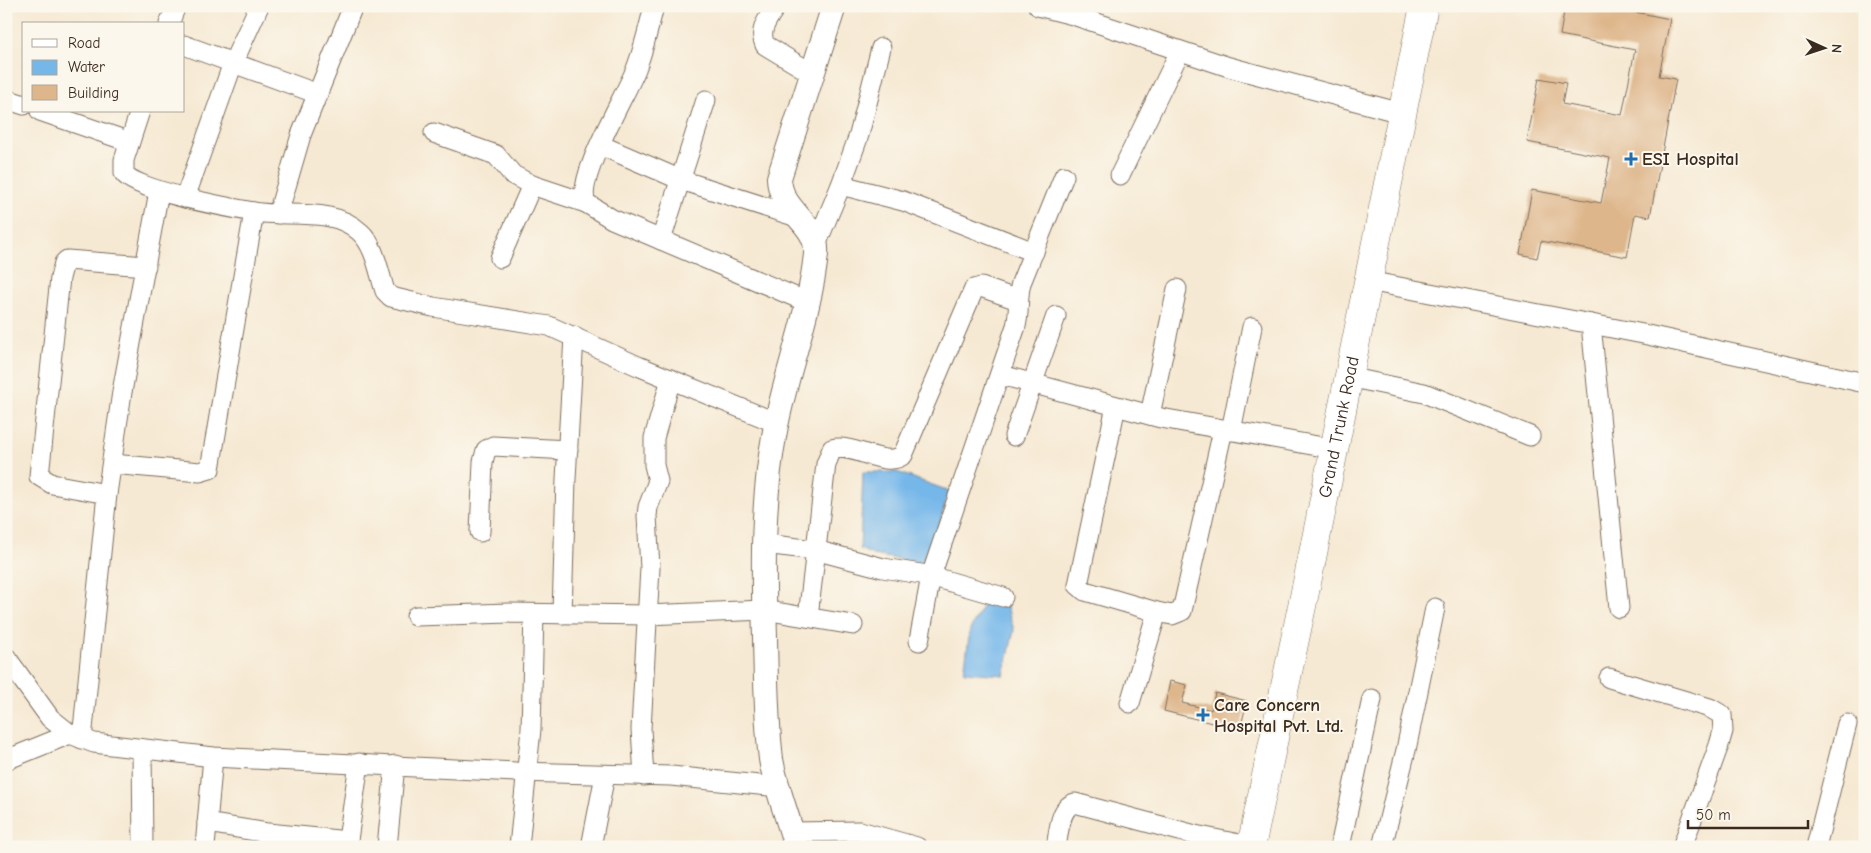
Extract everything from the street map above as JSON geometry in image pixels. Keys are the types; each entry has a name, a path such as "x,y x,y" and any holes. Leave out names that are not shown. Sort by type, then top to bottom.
{"main road":[{"name":"Grand Trunk Road","path":"1252,847 1424,6"}],"street":[{"path":"170,22 176,6"},
{"path":"185,198 233,64 258,6"},
{"path":"586,203 584,193 600,145 635,71 654,6"},
{"path":"776,6 763,28 761,36 765,45 813,74"},
{"path":"816,245 808,228 782,196 779,178 834,6"},
{"path":"1038,6 1073,15 1229,67 1401,112"},
{"path":"278,214 291,166 349,8"},
{"path":"185,45 318,94"},
{"path":"881,48 858,135 841,185 816,245 807,302 777,423 765,498 764,610 768,725 772,761 794,839 860,831 917,847"},
{"path":"1120,175 1180,51"},
{"path":"6,99 22,104"},
{"path":"661,240 706,100"},
{"path":"43,112 130,142"},
{"path":"140,112 124,160 127,178 185,198 254,212 335,219 352,225 366,238 385,291 391,297 433,307 550,326 670,379 777,423"},
{"path":"434,134 496,155 514,175 532,185 586,203 601,214 807,302"},
{"path":"600,145 681,180 797,216"},
{"path":"919,642 931,576 1001,375 1020,312 1018,300 1021,283 1064,176"},
{"path":"500,258 532,185"},
{"path":"841,185 903,202 1034,252"},
{"path":"76,737 122,392 159,190"},
{"path":"112,464 200,472 210,469 254,212"},
{"path":"107,494 52,484 40,476 60,278 62,267 66,260 146,266"},
{"path":"1368,281 1591,324 1865,383"},
{"path":"808,617 826,464 832,449 845,448 889,459 903,455 974,289 981,287 1018,300"},
{"path":"1150,415 1176,289"},
{"path":"1014,436 1056,316"},
{"path":"1591,324 1619,608"},
{"path":"1116,406 1078,585 1085,591 1172,615 1182,611 1252,327"},
{"path":"562,614 574,336"},
{"path":"1001,375 1150,415 1334,449"},
{"path":"1348,377 1424,392 1530,436"},
{"path":"644,776 641,729 650,568 647,516 649,503 658,481 654,465 654,438 670,379"},
{"path":"480,532 483,462 486,450 493,446 568,450"},
{"path":"764,544 815,550 884,568 931,576 1003,596"},
{"path":"1382,847 1406,750 1435,608"},
{"path":"416,616 647,615 764,610 853,625"},
{"path":"1130,703 1158,612"},
{"path":"520,847 528,772 534,614"},
{"path":"6,657 50,718 76,737 107,745 212,757 644,776 779,787"},
{"path":"1609,678 1710,708 1722,715 1723,731 1720,746 1682,847"},
{"path":"1340,847 1372,699"},
{"path":"1816,847 1847,724"},
{"path":"6,760 76,737"},
{"path":"142,749 143,847"},
{"path":"205,847 212,757"},
{"path":"207,823 347,844 359,763"},
{"path":"387,847 394,765"},
{"path":"591,847 605,775"},
{"path":"1056,847 1064,810 1070,804 1076,803 1195,835 1252,847"}],"water":[{"path":"863,472 897,472 949,491 928,564 873,555 860,549"},
{"path":"1005,600 1014,630 1004,675 964,672 970,630 983,605"}],"building":[{"path":"1565,6 1605,6 1670,19 1659,76 1676,79 1650,217 1635,214 1627,257 1541,241 1537,258 1520,254 1532,190 1601,203 1610,158 1527,142 1539,78 1566,83 1562,104 1622,115 1635,50 1560,35"},
{"path":"1170,681 1187,685 1182,703 1211,710 1215,693 1247,701 1240,730 1164,711"}],"place":[{"name":"ESI Hospital","path":"1631,159"},
{"name":"Care Concern Hospital Pvt. Ltd.","path":"1203,715"}]}
